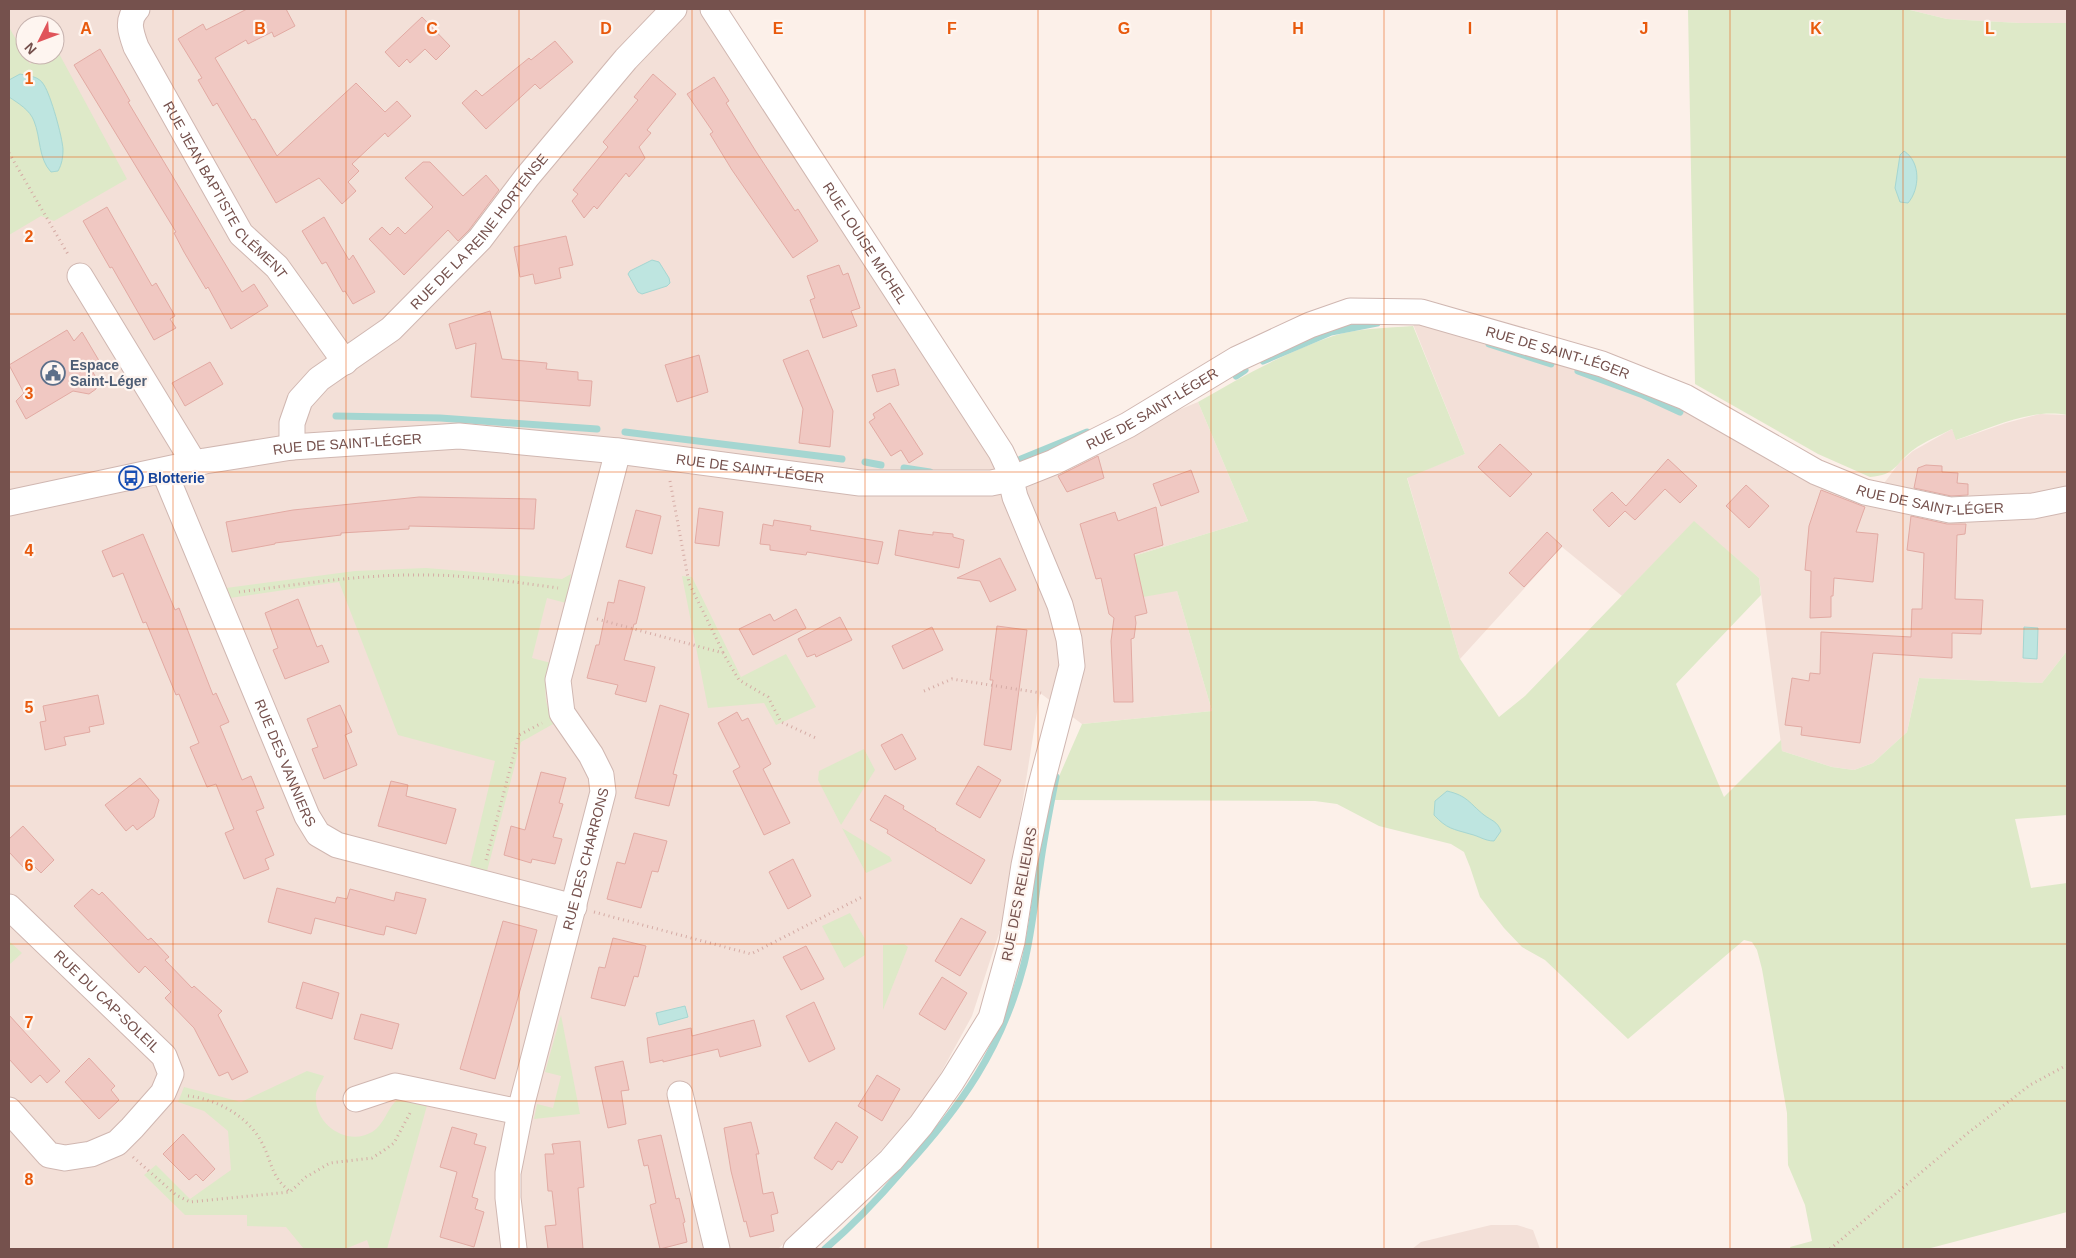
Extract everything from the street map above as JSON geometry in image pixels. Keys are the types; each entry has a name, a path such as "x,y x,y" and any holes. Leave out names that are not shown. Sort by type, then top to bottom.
{"street":[{"name":"RUE JEAN BAPTISTE CLÉMENT","path":"137,9 133,13 130,29 136,46 241,234 277,267 344,362"},
{"name":"RUE DE LA REINE HORTENSE","path":"292,447 292,423 300,400 319,380 391,329 480,239 527,177 620,66 674,9"},
{"name":"RUE LOUISE MICHEL","path":"713,9 1001,452 1011,479"},
{"path":"80,276 194,463"},
{"name":"RUE DE SAINT-LÉGER","path":"9,503 194,463 292,447 459,436 618,451 860,483 991,483 1011,479 1054,462 1128,425 1237,359 1310,325 1350,311 1421,312 1602,364 1685,397 1816,472 1865,492 1950,510 2034,506 2067,499"},
{"name":"RUE DES CHARRONS","path":"514,1249 508,1198 508,1173 520,1112 603,792 601,775 591,755 562,713 558,680 618,451"},
{"name":"RUE DES VANNIERS","path":"164,471 307,816 318,834 337,845 574,907"},
{"name":"RUE DES RELIEURS","path":"796,1249 864,1186 915,1132 952,1080 991,1018 1012,942 1024,865 1040,789 1072,666 1069,639 1060,605 1015,497 1011,479"},
{"name":"RUE DU CAP-SOLEIL","path":"9,907 164,1056 171,1074 163,1093 117,1143 91,1154 65,1158 49,1155 9,1110"},
{"path":"356,1099 395,1086 520,1112"},
{"path":"680,1094 717,1249"}],"path":[{"path":"9,153 80,276"},
{"path":"666,457 689,582 723,653 739,680 768,698 781,722 818,739"},
{"path":"216,596 348,578 425,575 480,578 579,602 723,653"},
{"path":"924,691 952,679 1064,696"},
{"path":"482,883 519,735 562,713"},
{"path":"574,907 751,954 862,897"},
{"path":"1830,1249 1968,1133 2030,1085 2067,1065"},
{"path":"117,1143 176,1195 190,1202 290,1192 306,1178 330,1163 372,1158 394,1143 408,1118 416,1090"},
{"path":"163,1093 196,1096 213,1101 246,1121 263,1144 274,1175 290,1192"}],"shaded area":[{"path":"9,9 703,9 1011,479 1198,402 1248,521 1124,559 1177,591 1212,711 1082,724 1040,693 1004,918 972,1016 926,1100 896,1136 778,1249 9,1249"},
{"path":"1906,9 2067,9 2067,23 2020,23 1947,19"},
{"path":"1408,312 1602,364 1876,494 1899,463 1913,451 1952,429 1957,440 2006,423 2040,414 2067,415 2067,651 2042,683 1919,678 1907,732 1873,763 1854,770 1832,767 1782,751 1759,578 1694,522 1622,596 1562,547 1460,659 1407,477 1465,454"},
{"path":"1491,1225 1517,1225 1533,1230 1540,1249 1412,1249 1421,1242"}],"green space":[{"path":"1688,9 1906,9 1947,19 2020,23 2067,23 2067,415 2039,414 2010,420 1956,440 1952,429 1918,447 1885,474 1870,477 1818,454 1695,384"},
{"path":"9,27 15,38 15,65 65,65 127,179 54,221 41,216 9,235"},
{"path":"1413,326 1465,454 1407,478 1460,659 1499,717 1525,696 1694,521 1759,578 1761,595 1676,684 1724,797 1781,740 1782,751 1832,767 1854,770 1873,763 1907,732 1919,678 2042,683 2067,651 2067,815 2015,819 2031,888 2067,883 2067,1212 1927,1249 1791,1249 1790,1247 1812,1241 1805,1205 1788,1165 1787,1113 1762,969 1757,950 1752,942 1744,940 1628,1039 1545,960 1522,947 1504,928 1480,897 1464,852 1451,844 1379,826 1337,804 1315,801 1054,800 1057,781 1082,724 1212,711 1177,591 1143,597 1124,559 1248,521 1198,402 1247,374 1315,342 1343,333"},
{"path":"426,568 562,579 571,574 566,603 547,598 532,658 551,663 547,680 546,700 555,723 521,742 487,871 470,866 495,761 398,735 339,582 230,598 226,588 355,571"},
{"path":"682,576 692,577 741,677 786,654 816,707 776,725 764,703 708,708"},
{"path":"864,749 875,770 841,825 818,780 819,771"},
{"path":"842,828 890,857 892,861 866,873"},
{"path":"850,913 865,939 865,955 844,968 822,926"},
{"path":"9,941 22,953 9,965"},
{"path":"904,944 908,947 883,1010 883,945"},
{"path":"561,1015 580,1114 534,1119 537,1104 553,1108 561,1076 545,1072"},
{"path":"307,1071 324,1076 316,1094 320,1115 334,1130 352,1137 362,1136 376,1129 398,1099 428,1102 387,1249 370,1249 367,1240 345,1249 304,1249 286,1227 247,1226 247,1215 185,1215 144,1175 156,1165 190,1199 231,1170 228,1131 204,1111 178,1102 184,1087 241,1102"}],"water":[{"path":"20,74 34,77 42,82 50,98 63,149 58,171 51,172 44,161 36,127 30,113 9,97 9,80"},
{"path":"1904,151 1910,156 1917,176 1915,191 1908,203 1900,202 1895,188 1900,155"},
{"path":"652,260 659,262 670,283 667,286 642,294 638,292 628,274 630,271"},
{"path":"2024,627 2038,628 2037,659 2023,658"},
{"path":"1447,791 1468,800 1496,823 1501,831 1494,841 1450,828 1434,815 1435,801"},
{"path":"685,1006 688,1017 659,1025 656,1013"}],"building":[{"path":"247,9 286,9 295,26 274,37 272,32 248,44 246,40 215,58 252,120 255,119 277,156 356,83 385,112 397,101 411,116 388,137 385,133 352,164 359,171 348,182 356,191 342,204 319,178 276,203 217,103 213,106 198,80 202,78 178,39 203,24 206,30"},
{"path":"422,17 450,46 436,60 425,49 410,63 407,59 399,67 385,52"},
{"path":"555,41 573,62 540,89 535,84 486,129 462,103 476,90 482,96 529,58 531,60"},
{"path":"100,49 130,101 128,102 242,292 254,284 268,306 231,329 208,287 206,289 184,252 174,233 176,232 74,65"},
{"path":"653,74 676,94 647,130 651,133 639,147 645,158 629,177 626,173 597,209 594,206 584,218 572,201 578,194 573,190 608,147 603,142 638,100 634,97"},
{"path":"714,77 729,101 726,103 755,150 795,211 798,209 818,241 793,258 732,170 710,134 713,132 687,94"},
{"path":"423,162 430,162 463,196 486,175 499,190 469,230 458,241 448,230 404,275 369,239 382,227 390,235 398,227 405,234 433,207 405,178"},
{"path":"107,207 152,286 156,283 175,316 170,319 176,328 154,340 83,221"},
{"path":"324,217 349,260 353,255 375,292 353,304 345,291 343,292 326,262 322,264 302,231"},
{"path":"566,236 573,265 559,268 561,278 535,284 533,274 520,277 514,247"},
{"path":"839,265 843,275 848,273 860,308 851,311 857,326 823,338 810,300 815,298 807,276"},
{"path":"490,311 502,359 547,363 546,369 578,372 578,380 592,381 590,406 471,397 476,343 456,349 449,324"},
{"name":"Espace Saint-Léger","path":"67,330 74,341 82,332 101,364 91,369 98,381 96,389 89,394 73,391 26,419 16,401 24,393 9,365"},
{"path":"808,350 833,411 830,447 799,443 803,409 783,360"},
{"path":"699,355 708,392 677,402 665,365"},
{"path":"210,362 223,384 185,406 172,383"},
{"path":"895,369 899,385 877,392 872,375"},
{"path":"890,403 923,454 909,463 901,450 891,456 869,422 875,418 873,414"},
{"path":"1500,444 1532,474 1510,497 1478,467"},
{"path":"1098,456 1104,478 1067,492 1058,476"},
{"path":"1668,459 1697,486 1680,503 1665,489 1635,520 1625,511 1609,527 1593,510 1612,492 1626,506"},
{"path":"1926,465 1942,466 1942,472 1958,473 1957,483 1968,484 1968,495 1951,496 1914,488 1918,468"},
{"path":"1191,470 1199,492 1161,506 1153,484"},
{"path":"1746,485 1769,506 1749,528 1726,506"},
{"path":"1821,490 1865,507 1856,532 1878,534 1873,582 1834,578 1833,596 1831,596 1831,617 1810,618 1811,571 1805,570 1809,526"},
{"path":"419,497 536,499 534,529 409,526 409,529 341,533 341,535 275,543 232,552 226,522 293,510"},
{"path":"1156,507 1163,545 1134,554 1147,613 1135,616 1134,638 1131,639 1133,702 1114,702 1111,641 1114,618 1109,614 1101,578 1096,579 1080,524 1115,512 1118,521"},
{"path":"699,508 723,512 719,546 695,543"},
{"path":"636,510 661,516 652,554 626,547"},
{"path":"1911,516 1947,524 1966,524 1965,534 1957,535 1955,599 1983,600 1981,634 1952,633 1952,658 1873,653 1860,743 1801,735 1802,727 1785,725 1792,678 1809,681 1810,673 1820,674 1821,632 1911,637 1912,609 1922,609 1924,553 1907,550"},
{"path":"774,520 811,526 810,530 883,542 878,564 807,552 806,555 770,550 770,545 760,544 763,524 773,526"},
{"path":"899,530 933,535 933,532 953,534 953,537 964,540 959,568 895,555"},
{"path":"1547,532 1562,546 1524,587 1509,573"},
{"path":"143,534 175,610 179,608 213,695 216,693 229,722 220,726 242,780 251,776 264,808 256,811 274,855 265,859 269,869 244,879 225,833 234,829 216,784 207,787 190,747 199,743 179,694 176,695 146,622 143,623 123,573 113,577 102,551"},
{"path":"1000,558 1016,590 990,602 980,581 957,578"},
{"path":"619,580 645,587 636,624 634,624 624,660 655,667 646,702 615,694 618,685 587,678 596,645 599,645 608,602 614,603"},
{"path":"298,599 317,647 322,645 329,662 285,679 273,650 278,648 265,613"},
{"path":"796,609 806,628 753,655 739,629 770,614 774,621"},
{"path":"840,617 852,640 816,657 815,654 807,657 798,639"},
{"path":"997,626 1027,630 1011,750 984,745 993,680 990,680"},
{"path":"932,627 943,650 903,669 892,646"},
{"path":"98,695 104,724 89,727 90,732 64,737 66,745 45,750 40,722 46,721 43,706"},
{"path":"340,705 352,732 345,735 357,765 324,779 312,749 318,747 307,719"},
{"path":"660,705 689,714 673,774 677,775 669,806 635,798"},
{"path":"737,712 742,721 748,718 771,764 763,769 790,823 764,835 733,771 740,767 718,723"},
{"path":"902,734 916,759 895,770 881,745"},
{"path":"978,766 1001,780 980,818 956,804"},
{"path":"541,772 566,778 559,803 563,804 553,837 562,839 555,864 532,859 531,863 504,855 511,826 525,830"},
{"path":"140,778 159,800 154,817 137,830 133,825 126,831 105,805"},
{"path":"391,781 408,785 406,796 456,809 446,844 378,826"},
{"path":"885,795 904,806 903,809 935,830 985,860 971,884 887,833 888,830 870,820"},
{"path":"23,826 54,860 41,873 33,865 26,870 9,852 9,839"},
{"path":"634,833 667,841 658,872 652,871 641,908 607,899 617,862 625,864"},
{"path":"793,859 811,896 788,909 769,872"},
{"path":"277,888 335,903 337,897 347,899 350,889 394,901 396,892 426,899 416,934 386,926 384,935 315,918 311,934 268,922"},
{"path":"92,889 99,895 102,892 148,940 151,938 169,957 165,960 192,988 194,986 222,1011 218,1015 248,1072 232,1080 228,1072 219,1076 194,1028 165,998 171,992 145,966 139,973 74,906"},
{"path":"961,918 986,932 960,976 935,961"},
{"path":"503,921 537,930 495,1079 460,1069"},
{"path":"613,938 646,946 638,977 634,976 625,1006 591,998 599,967 605,968"},
{"path":"806,946 824,979 801,990 783,957"},
{"path":"942,977 967,993 945,1030 919,1014"},
{"path":"303,982 339,993 332,1019 296,1008"},
{"path":"814,1002 835,1049 809,1062 786,1016"},
{"path":"361,1014 399,1024 392,1049 354,1039"},
{"path":"9,1015 60,1071 47,1083 40,1075 31,1083 9,1059"},
{"path":"754,1020 761,1046 720,1057 718,1049 663,1062 663,1060 650,1063 647,1038 691,1028 692,1036"},
{"path":"89,1058 115,1086 111,1090 119,1100 99,1119 65,1082"},
{"path":"623,1061 629,1090 621,1091 626,1124 608,1128 595,1067"},
{"path":"877,1075 900,1089 882,1121 858,1106"},
{"path":"751,1122 759,1154 756,1154 763,1194 773,1192 778,1213 771,1215 774,1231 750,1237 746,1221 744,1222 731,1171 724,1128"},
{"path":"836,1122 858,1137 842,1163 838,1161 832,1170 814,1158"},
{"path":"452,1127 477,1134 474,1144 486,1147 472,1197 478,1199 475,1209 484,1212 474,1247 440,1237 457,1172 440,1167"},
{"path":"183,1134 215,1169 203,1181 196,1174 189,1180 163,1154"},
{"path":"661,1135 676,1199 679,1198 685,1222 683,1223 687,1242 660,1249 650,1205 656,1203 648,1165 644,1166 638,1140"},
{"path":"580,1141 584,1187 578,1188 583,1249 548,1249 545,1226 556,1225 552,1191 548,1191 545,1154 554,1154 552,1144"}],"waterway":[{"path":"1263,361 1331,332 1377,323"},
{"path":"1489,344 1551,364"},
{"path":"1236,376 1245,370"},
{"path":"1578,371 1643,395 1680,412"},
{"path":"336,416 440,418 597,429"},
{"path":"625,432 842,459"},
{"path":"1021,459 1087,432"},
{"path":"865,462 881,465"},
{"path":"904,468 930,472"},
{"path":"825,1249 884,1192 943,1124 961,1100 991,1050 1015,995 1024,964 1056,777"}],"place":[{"name":"Espace Saint-Léger","path":"53,373"},
{"name":"Blotterie","path":"131,478"}]}
